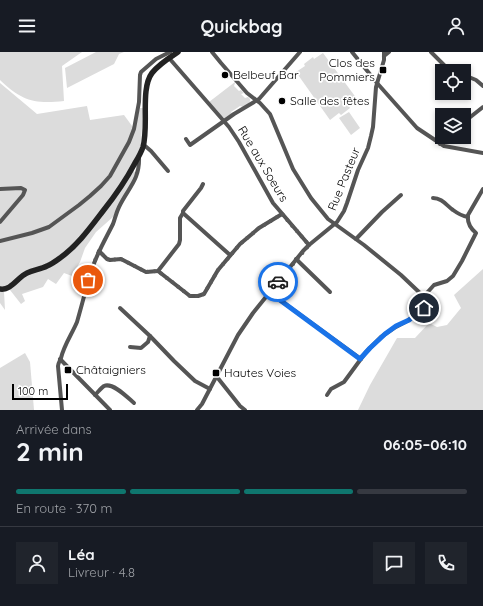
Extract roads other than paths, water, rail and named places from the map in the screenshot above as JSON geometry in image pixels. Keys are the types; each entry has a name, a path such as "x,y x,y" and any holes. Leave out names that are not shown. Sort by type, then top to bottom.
{"main road":[{"path":"0,289 7,289 27,273 48,266 60,258 72,248 116,194 139,157 144,146 147,83 149,78 157,67 170,55 177,52"}],"street":[{"path":"212,52 246,93 257,100 270,114 297,177 311,198 328,219 401,275 422,295 425,295"},
{"path":"186,139 190,145 257,100 300,52"},
{"path":"352,52 417,128 435,141"},
{"path":"384,54 389,52"},
{"path":"432,52 443,64"},
{"name":"Rue Pasteur","path":"197,410 217,377 238,335 253,313 296,259 309,245 338,220 344,211 358,170 368,148 373,127 377,83 384,60 384,54"},
{"path":"0,241 32,233 49,226 79,205 101,186 110,176 130,142 139,102 141,72 156,59 170,55"},
{"name":"Rue aux Soeurs","path":"170,55 195,89 224,121 239,142 273,203 309,245"},
{"path":"471,78 483,86"},
{"path":"471,116 483,107"},
{"path":"440,144 460,150 483,154"},
{"path":"144,146 151,151 168,171"},
{"path":"62,410 58,362 76,322 91,270 99,251 113,223 119,206 135,181 138,171 139,157"},
{"path":"158,271 180,242 180,218 183,211 203,184"},
{"path":"0,189 22,188 25,190 0,222"},
{"path":"425,295 434,285 447,281 453,276 462,261 476,233 470,227 468,217 483,189"},
{"path":"356,239 401,195"},
{"path":"433,198 440,198 454,211 462,216 468,217"},
{"path":"183,214 230,255"},
{"path":"99,251 107,259 121,259 146,272 158,271 190,296 200,296 206,292 218,270 240,244 269,221 282,214"},
{"path":"296,259 330,292"},
{"path":"269,292 360,359"},
{"path":"327,395 331,389 344,382 360,359 385,334 396,326 409,320 425,307 425,295"},
{"path":"120,308 195,381 210,389"},
{"path":"130,347 141,348 148,342 150,336"},
{"path":"60,359 110,410"},
{"path":"217,377 240,406 245,410"},
{"path":"95,395 106,385 111,386 134,403"}],"place":[{"name":"Clos des Pommiers","path":"383,70"},
{"name":"Belbeuf Bar","path":"225,75"},
{"name":"Salle des fêtes","path":"282,101"},
{"name":"Châtaigniers","path":"68,370"},
{"name":"Hautes Voies","path":"216,373"}]}
